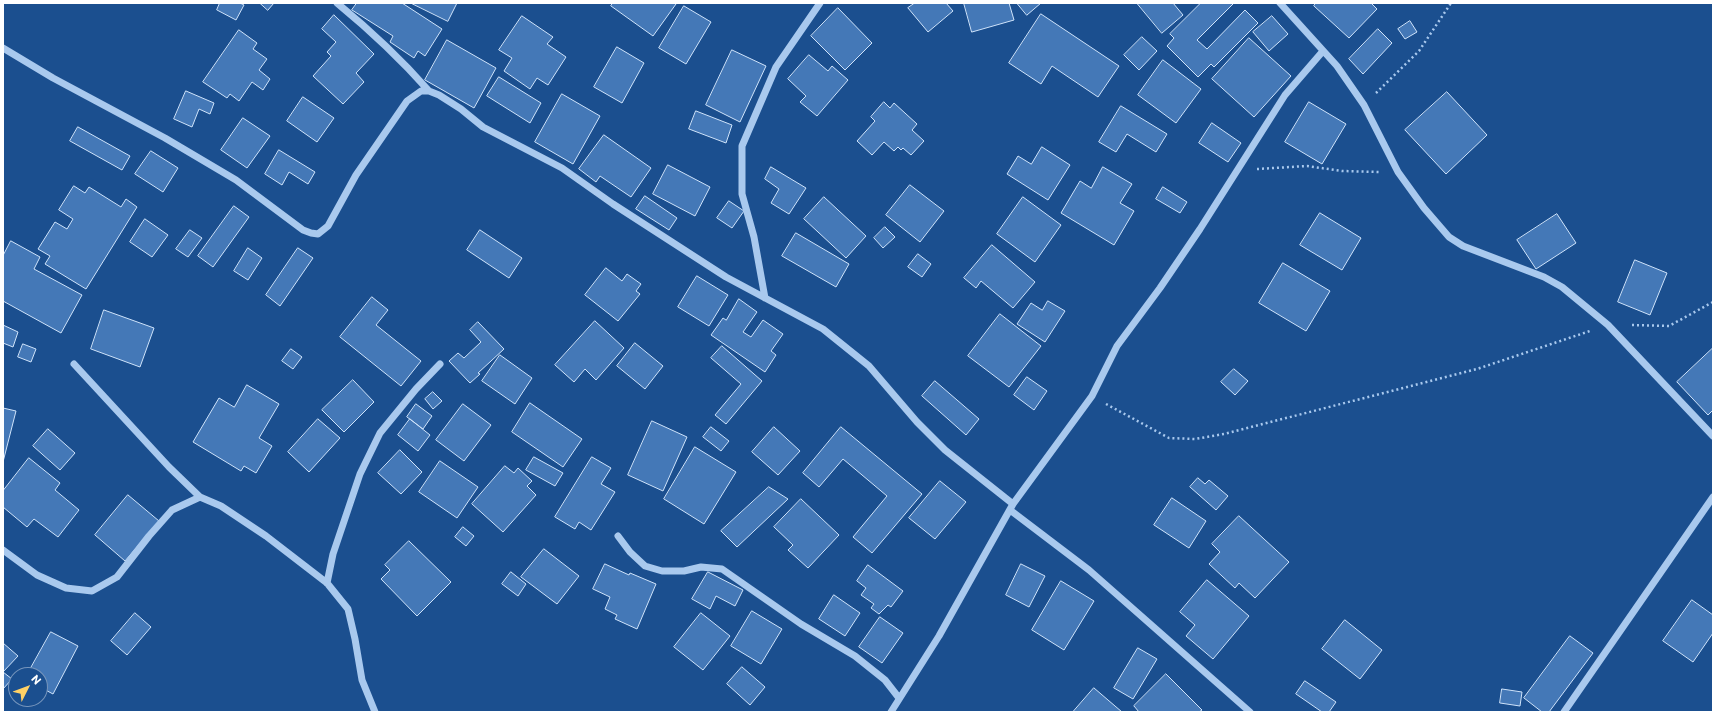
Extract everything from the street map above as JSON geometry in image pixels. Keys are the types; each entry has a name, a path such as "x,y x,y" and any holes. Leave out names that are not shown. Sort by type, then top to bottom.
{"street":[{"path":"337,3 377,36 410,69 429,91 460,109 483,127 562,168 613,204 726,277 823,329 849,348 869,366 917,422 944,450 1089,570 1250,712"},
{"path":"764,298 754,237 742,194 742,146 776,67 820,3"},
{"path":"1280,3 1322,51 1338,66 1364,105 1398,172 1424,208 1449,237 1463,246 1544,277 1562,287 1608,325 1713,436"},
{"path":"3,48 53,78 165,138 230,176 303,230 318,234 328,226 356,175 407,101 421,91 429,91"},
{"path":"891,712 940,636 1012,507 1092,396 1117,346 1160,288 1238,170 1285,95 1322,51"},
{"path":"74,364 169,467 200,497 221,506 234,514 266,536 327,583 348,609 362,680 375,712"},
{"path":"327,583 333,554 360,474 380,433 416,389 440,364"},
{"path":"3,550 37,575 66,588 92,591 117,577 149,536 172,510 200,497"},
{"path":"1564,712 1713,497"},
{"path":"618,536 630,552 645,566 662,571 684,571 701,567 722,568 801,624 855,656 885,680 899,698"}],"path":[{"path":"1364,105 1419,51 1451,3"},
{"path":"1238,170 1307,166 1342,171 1398,172"},
{"path":"1092,396 1169,438 1195,439 1240,430 1477,369 1608,325 1669,326 1713,302"}],"building":[{"path":"220,3 240,3 244,5 236,20 217,10"},
{"path":"260,3 274,3 268,10"},
{"path":"357,3 402,3 442,29 425,56 418,51 414,58 390,42 393,36 352,10"},
{"path":"411,3 457,3 448,21"},
{"path":"613,3 676,4 653,36 611,6"},
{"path":"915,3 946,3 953,11 928,32 908,8"},
{"path":"964,3 1009,3 1014,20 972,32"},
{"path":"1017,3 1041,3 1027,15"},
{"path":"1137,3 1173,3 1183,15 1162,33"},
{"path":"1201,3 1234,3 1197,40 1207,49 1245,10 1258,23 1214,67 1211,64 1198,77 1167,46 1174,38 1170,34"},
{"path":"1316,3 1371,3 1377,9 1349,38 1314,6"},
{"path":"684,6 711,22 686,64 659,48"},
{"path":"838,8 872,43 845,70 811,36"},
{"path":"1041,14 1119,66 1098,97 1052,66 1041,84 1009,63"},
{"path":"334,15 374,54 356,73 364,82 343,104 313,76 331,56 327,52 336,42 322,29"},
{"path":"522,16 553,37 547,44 566,57 548,85 537,78 530,89 504,71 512,58 499,50"},
{"path":"1272,16 1288,34 1269,51 1253,32"},
{"path":"1410,21 1417,32 1405,39 1398,29"},
{"path":"1378,29 1392,43 1363,74 1349,59"},
{"path":"239,30 257,43 253,49 267,59 259,70 270,79 263,90 252,82 239,101 230,94 227,98 203,82"},
{"path":"1142,37 1157,51 1139,70 1124,55"},
{"path":"1249,38 1291,76 1254,117 1212,79"},
{"path":"447,40 496,68 474,108 425,80"},
{"path":"617,47 644,63 622,103 594,87"},
{"path":"732,50 766,66 740,122 706,105"},
{"path":"809,55 828,71 832,66 848,80 817,116 800,102 806,96 788,79"},
{"path":"1163,60 1201,89 1176,123 1138,95"},
{"path":"499,77 541,103 530,123 487,96"},
{"path":"186,91 214,103 210,114 199,109 192,127 174,119"},
{"path":"1447,92 1487,135 1446,174 1405,130"},
{"path":"562,94 600,116 573,164 535,142"},
{"path":"303,97 334,118 317,142 287,121"},
{"path":"884,102 890,108 894,103 917,124 912,130 924,141 911,155 903,148 901,150 898,147 894,151 884,142 872,155 857,141 875,121 871,117"},
{"path":"1309,102 1346,124 1322,164 1285,142"},
{"path":"1121,106 1167,134 1156,152 1127,134 1116,152 1099,142"},
{"path":"696,111 732,125 726,143 689,129"},
{"path":"243,118 270,136 247,168 221,150"},
{"path":"1212,123 1241,143 1228,162 1199,143"},
{"path":"78,127 130,156 122,170 70,141"},
{"path":"604,135 651,168 631,197 600,176 596,182 579,169"},
{"path":"1042,147 1070,165 1048,200 1007,174 1018,156 1031,164"},
{"path":"279,150 315,172 308,184 289,172 282,185 265,174"},
{"path":"151,151 178,168 163,192 135,174"},
{"path":"668,165 710,187 695,216 653,194"},
{"path":"771,167 806,188 789,214 771,203 779,189 765,179"},
{"path":"1103,167 1132,184 1120,203 1134,211 1114,245 1061,213 1080,181 1091,188"},
{"path":"910,185 944,211 920,242 886,215"},
{"path":"74,186 85,193 89,187 121,207 126,199 137,207 86,289 45,264 50,256 38,249 55,222 67,229 73,219 59,210"},
{"path":"1163,187 1187,202 1180,213 1156,199"},
{"path":"645,196 677,218 669,230 636,209"},
{"path":"824,197 866,236 846,258 804,219"},
{"path":"1023,197 1061,225 1035,262 997,234"},
{"path":"729,201 744,211 732,228 717,218"},
{"path":"234,206 249,217 213,267 198,256"},
{"path":"1320,213 1361,238 1342,270 1300,245"},
{"path":"1557,214 1576,243 1536,269 1517,240"},
{"path":"145,219 168,235 152,257 130,242"},
{"path":"885,227 895,237 883,248 874,238"},
{"path":"190,230 202,238 188,257 176,249"},
{"path":"480,230 522,258 509,278 467,250"},
{"path":"796,233 849,264 836,287 782,256"},
{"path":"11,241 40,257 34,269 82,295 61,333 3,301 3,256"},
{"path":"992,245 1035,282 1013,308 981,281 976,288 964,278"},
{"path":"248,248 262,258 248,280 234,271"},
{"path":"298,248 313,258 280,306 266,295"},
{"path":"918,254 931,264 922,277 908,267"},
{"path":"1635,260 1667,273 1650,315 1618,302"},
{"path":"1283,263 1330,291 1306,331 1259,303"},
{"path":"606,268 622,281 627,274 641,284 636,291 640,294 618,321 585,295"},
{"path":"697,276 728,295 709,326 678,307"},
{"path":"372,297 388,310 376,325 421,361 401,386 340,337"},
{"path":"739,299 757,312 743,332 751,337 763,320 783,334 771,351 776,355 765,372 711,335 723,318 726,320"},
{"path":"1048,301 1065,311 1045,342 1017,324 1031,303 1042,310"},
{"path":"104,310 154,328 140,367 91,349"},
{"path":"1000,314 1041,346 1009,387 968,356"},
{"path":"595,321 624,348 596,380 585,369 574,382 555,365"},
{"path":"478,322 504,349 478,373 480,374 470,383 449,361 458,353 464,358 481,342 470,330"},
{"path":"3,325 18,332 13,347 3,343"},
{"path":"635,343 663,366 645,389 617,366"},
{"path":"23,344 36,349 31,362 18,357"},
{"path":"722,346 762,381 726,424 715,415 741,384 711,358"},
{"path":"1713,348 1713,410 1708,415 1677,382"},
{"path":"291,349 302,357 293,369 282,361"},
{"path":"500,355 532,378 515,404 482,381"},
{"path":"1234,369 1248,381 1235,395 1221,382"},
{"path":"1027,377 1047,391 1034,410 1014,395"},
{"path":"353,380 374,402 344,432 322,410"},
{"path":"935,381 979,419 966,435 922,396"},
{"path":"247,385 279,404 259,438 272,446 256,473 244,466 241,471 193,442 219,398 234,407"},
{"path":"433,392 442,401 433,409 425,399"},
{"path":"530,403 582,439 563,467 512,432"},
{"path":"416,404 432,416 423,429 407,417"},
{"path":"463,404 491,425 464,461 436,440"},
{"path":"3,408 16,411 3,462"},
{"path":"318,419 340,438 309,472 288,452"},
{"path":"410,419 430,435 418,451 398,435"},
{"path":"652,421 687,437 663,491 628,475"},
{"path":"711,427 729,441 721,451 703,437"},
{"path":"774,427 800,451 778,475 752,452"},
{"path":"841,427 922,494 872,553 853,537 887,496 843,459 819,487 803,473"},
{"path":"48,429 75,453 60,470 33,446"},
{"path":"695,447 736,472 704,524 664,499"},
{"path":"400,450 422,472 401,494 378,473"},
{"path":"534,457 563,473 555,486 526,470"},
{"path":"592,457 611,468 601,484 615,492 591,530 579,522 575,529 555,517"},
{"path":"29,458 60,483 55,490 79,510 58,537 34,519 27,527 3,507 3,491"},
{"path":"440,461 478,487 457,518 419,492"},
{"path":"505,466 514,473 518,468 532,481 527,486 536,495 503,532 472,504"},
{"path":"1198,478 1205,484 1209,480 1228,496 1216,510 1190,487"},
{"path":"940,481 966,502 935,539 909,518"},
{"path":"769,487 788,499 737,547 721,531"},
{"path":"128,495 159,521 125,561 95,535"},
{"path":"1172,498 1206,521 1189,548 1154,525"},
{"path":"801,499 839,535 808,568 788,550 793,545 774,527"},
{"path":"1239,516 1289,562 1255,598 1239,583 1235,588 1209,564 1220,552 1212,544"},
{"path":"463,527 474,536 466,546 455,537"},
{"path":"409,541 451,582 417,616 381,579 390,570 385,565"},
{"path":"544,549 579,576 557,604 521,577"},
{"path":"605,564 629,575 630,573 656,584 637,629 615,619 617,615 605,609 610,597 593,589"},
{"path":"1021,564 1045,576 1029,607 1006,595"},
{"path":"868,565 903,591 891,607 888,605 879,614 871,608 874,604 861,595 866,588 857,581"},
{"path":"511,572 526,584 518,596 502,584"},
{"path":"708,572 743,590 735,606 716,596 710,609 692,599"},
{"path":"1207,580 1249,616 1213,659 1186,636 1195,625 1180,612"},
{"path":"1061,581 1094,601 1064,650 1032,630"},
{"path":"834,595 860,613 845,636 819,619"},
{"path":"1692,600 1713,615 1713,633 1693,662 1663,641"},
{"path":"752,611 782,629 761,664 731,646"},
{"path":"135,613 151,627 127,655 111,641"},
{"path":"701,613 730,636 703,670 674,647"},
{"path":"880,617 903,633 882,663 859,647"},
{"path":"1345,620 1382,650 1360,679 1322,649"},
{"path":"51,632 78,646 53,694 48,691 48,667 31,667"},
{"path":"1570,636 1593,653 1549,712 1542,712 1524,698"},
{"path":"3,643 18,656 3,672"},
{"path":"1138,648 1157,659 1133,699 1114,688"},
{"path":"742,667 765,687 750,705 727,684"},
{"path":"3,672 8,676 8,683 3,689"},
{"path":"1166,674 1202,710 1199,712 1139,712 1134,706"},
{"path":"1305,681 1336,702 1329,712 1322,712 1296,694"},
{"path":"1094,688 1122,712 1073,712"},
{"path":"1502,689 1522,692 1520,706 1500,703"}]}
